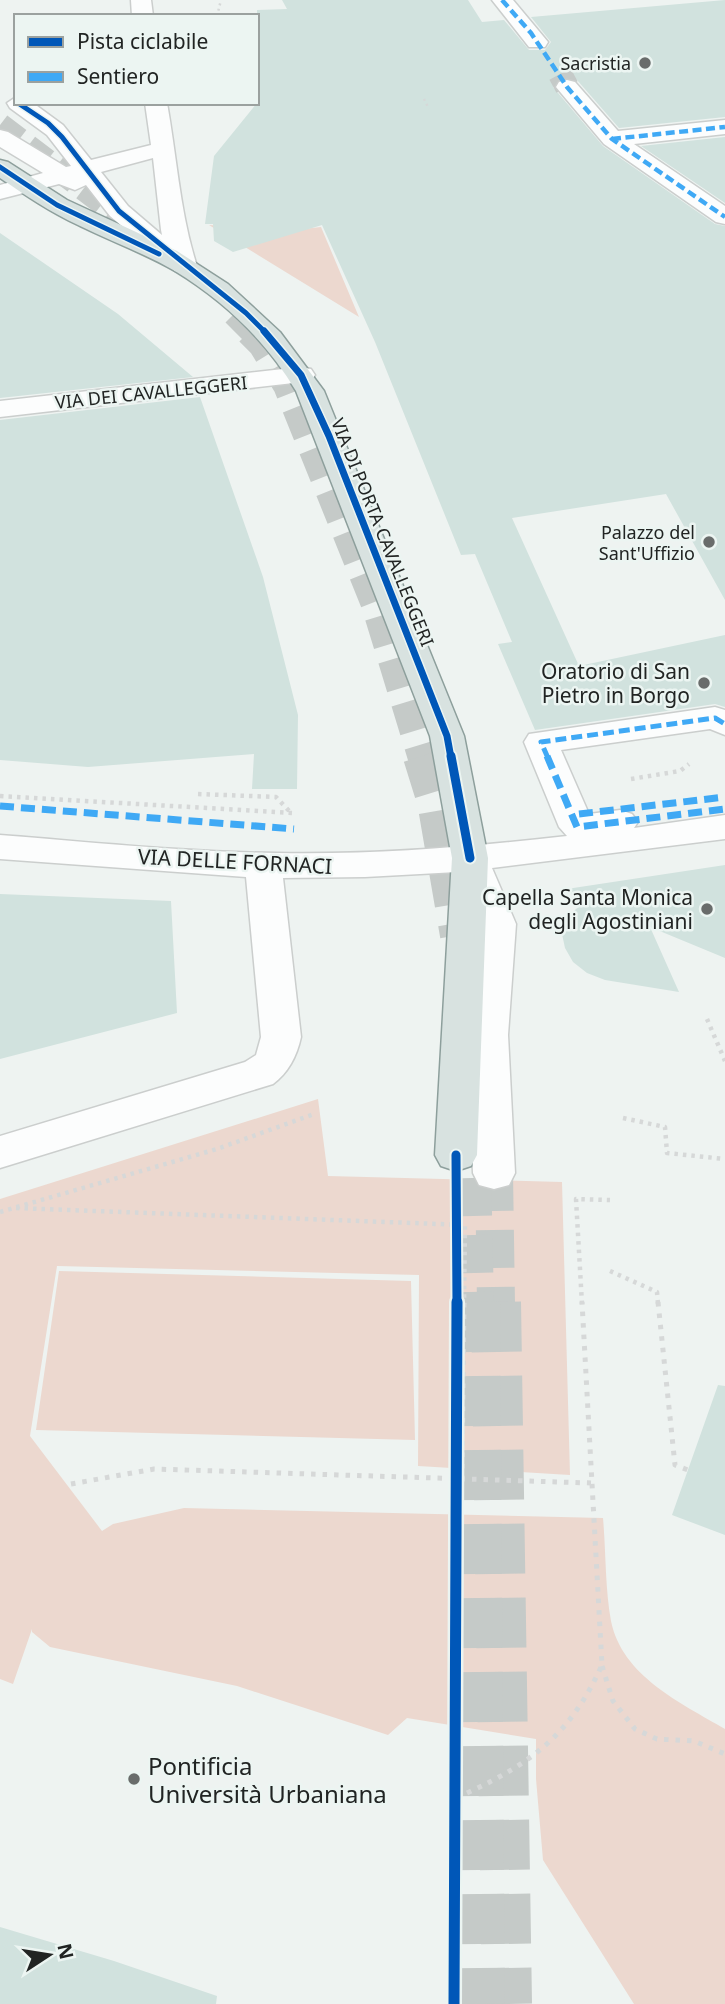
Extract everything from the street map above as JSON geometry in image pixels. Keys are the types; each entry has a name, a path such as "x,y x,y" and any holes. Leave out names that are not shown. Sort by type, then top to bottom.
{"main road":[{"name":"VIA DI PORTA CAVALLEGGERI","path":"0,167 57,205 184,266 261,327 288,356 301,375 329,436 447,736 470,858 456,1155"}],"street":[{"path":"502,0 612,139 725,217"},
{"name":"VIA DI PORTA CAVALLEGGERI","path":"20,105 55,130 131,222 184,266"},
{"path":"156,105 168,176 173,229 184,266"},
{"path":"612,139 725,127"},
{"name":"VIA DI PORTA CAVALLEGGERI","path":"0,137 62,177 109,198"},
{"path":"0,192 162,149"},
{"name":"VIA DEI CAVALLEGGERI","path":"0,409 301,375"},
{"path":"725,724 715,718 541,743 577,827 725,809"},
{"name":"VIA DELLE FORNACI","path":"0,847 262,865 390,864 607,843 725,827"},
{"path":"470,858 497,925 488,1035 494,1173"},
{"path":"0,1152 214,1088 259,1073 270,1065 279,1048 281,1037 262,865"}],"path":[{"path":"424,99 429,109"},
{"path":"0,796 246,813 292,813 276,797 198,794"},
{"path":"708,1019 725,1061"},
{"path":"0,1212 217,1149 314,1114"},
{"path":"622,1118 665,1127 667,1153 725,1159"},
{"path":"610,1200 576,1199 602,1665 611,1697 635,1730 658,1739 691,1740 725,1754"},
{"path":"16,1208 465,1225 463,1480"},
{"path":"610,1271 657,1292 676,1465 688,1470"},
{"path":"71,1484 154,1469 591,1483"},
{"path":"467,1793 495,1781 542,1753 578,1713 602,1665"}],"shaded area":[{"path":"209,225 294,230 321,227 359,317"},
{"path":"318,1099 328,1176 562,1182 570,1475 418,1466 419,1275 57,1266 30,1436 102,1531 113,1524 184,1508 603,1518 609,1608 617,1640 627,1657 656,1686 725,1729 725,2004 634,2004 543,1860 536,1779 536,1739 407,1718 388,1735 237,1686 50,1647 32,1632 32,1629 13,1684 0,1679 0,1199"},
{"path":"59,1271 411,1281 415,1440 36,1430"}],"building":[{"path":"282,0 468,0 482,22 504,20 529,50 545,50 551,42 531,17 725,0 725,117 619,128 577,80 568,77 558,79 553,87 603,146 715,224 725,226 725,600 666,494 512,518 579,666 725,635 725,707 715,704 535,730 498,644 512,642 475,554 461,555 375,342 322,225 233,252 214,241 213,224 205,224 214,156 255,105 259,105 257,10 287,9"},
{"path":"725,137 725,203 641,146"},
{"path":"0,233 118,314 193,377 0,398"},
{"path":"200,397 263,577 298,715 297,789 252,789 254,754 88,767 0,760 0,420"},
{"path":"725,865 725,958 650,927 679,992 605,980 587,973 573,962 565,948 562,934 566,920 576,909 589,901 560,890"},
{"path":"0,894 171,901 177,1013 0,1059"},
{"path":"718,1385 725,1386 725,1535 672,1515"},
{"path":"0,1927 114,1961 217,1996 216,2004 0,2004"}],"tunnel":[{"path":"560,74 567,87"},
{"path":"0,125 130,224"},
{"path":"234,314 252,332"},
{"path":"250,331 263,344 288,385 376,604 423,758"},
{"path":"422,756 436,801 459,935"},
{"path":"471,1121 475,1304"},
{"path":"494,1173 496,1304"},
{"path":"475,1302 480,2004"},
{"path":"496,1302 507,2004"}],"marked path":[{"path":"502,0 531,33 567,87 612,139 725,217"},
{"path":"612,139 725,127"},
{"path":"725,724 715,718 541,742 577,827 725,809"},
{"path":"579,814 725,797"},
{"path":"0,806 294,829"}],"cycle path":[{"path":"21,105 48,123 62,137 119,211 246,313 275,342 301,375 329,436 447,736 470,858"},
{"path":"0,167 57,205 159,254"},
{"path":"454,2004 456,1155"}],"place":[{"name":"Sacristia","path":"645,63"},
{"name":"Palazzo del Sant'Uffizio","path":"709,542"},
{"name":"Oratorio di San Pietro in Borgo","path":"704,683"},
{"name":"Capella Santa Monica degli Agostiniani","path":"707,909"},
{"name":"Pontificia Università Urbaniana","path":"134,1779"}]}
